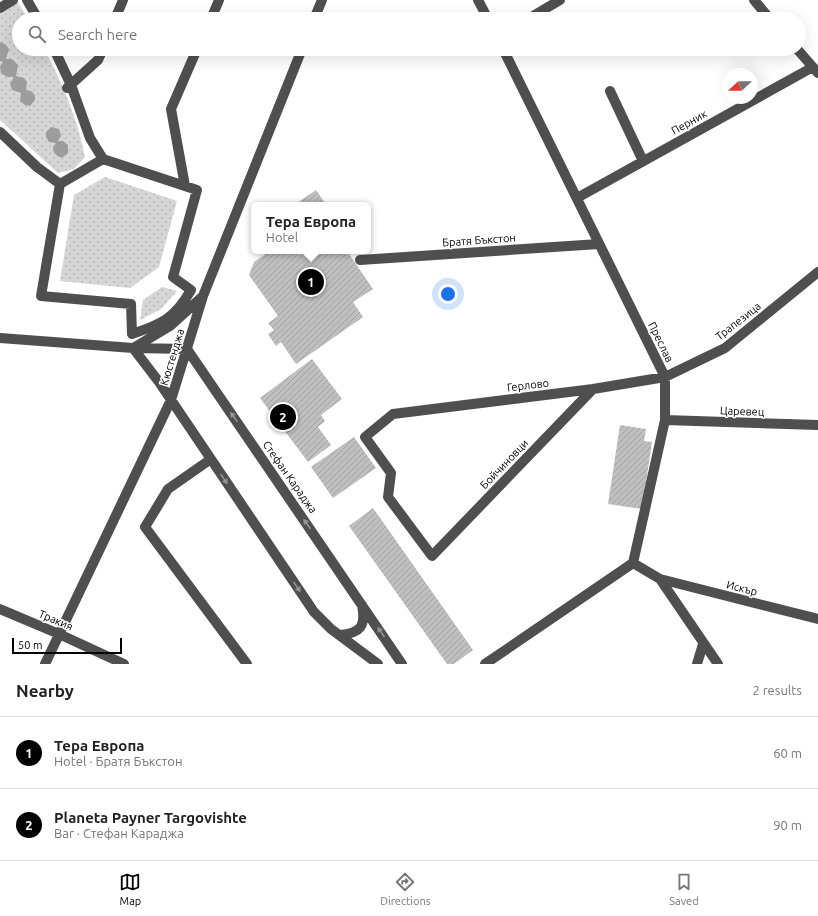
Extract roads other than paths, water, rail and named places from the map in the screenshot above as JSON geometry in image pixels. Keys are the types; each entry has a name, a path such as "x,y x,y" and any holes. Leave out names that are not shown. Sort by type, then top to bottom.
{"street":[{"path":"0,8 13,0"},
{"path":"27,0 34,12"},
{"path":"118,12 123,0"},
{"path":"213,12 219,0"},
{"path":"317,12 322,0"},
{"path":"478,0 484,12"},
{"path":"540,12 560,0"},
{"path":"754,0 764,12"},
{"path":"57,56 90,138 103,159 197,190 173,277 191,290 181,308 156,326 132,334 131,304 41,296 60,184"},
{"path":"68,87 98,60 100,56"},
{"path":"185,186 171,109 194,56"},
{"name":"Кюстенджа","path":"45,664 171,400 203,296 299,56"},
{"name":"Преслав","path":"506,56 665,377 665,420 632,563"},
{"path":"803,56 815,70"},
{"name":"Перник","path":"577,198 643,161 815,70"},
{"path":"610,91 643,161"},
{"path":"0,132 37,167 60,184"},
{"path":"60,184 103,159"},
{"name":"Братя Бъкстон","path":"360,260 599,244"},
{"name":"Трапезица","path":"665,377 725,348 818,272"},
{"path":"133,348 170,326 203,296"},
{"path":"0,338 133,348 187,349"},
{"path":"133,348 171,400 314,612 340,635 378,664"},
{"name":"Стефан Караджа","path":"187,349 402,664"},
{"name":"Герлово","path":"432,556 388,497 391,474 365,437 393,414 593,389 665,377"},
{"name":"Бойчиновци","path":"432,556 593,389"},
{"name":"Царевец","path":"665,420 818,425"},
{"path":"211,459 168,489 145,527 247,664"},
{"path":"485,664 632,563 660,579 718,664"},
{"name":"Искър","path":"660,579 818,619"},
{"path":"340,635 352,634 363,624 364,615 362,604"},
{"name":"Тракия","path":"0,610 59,634 124,664"},
{"path":"697,664 703,644"}],"place":[{"name":"Тера Европа","path":"311,282"},
{"name":"Planeta Payner Targovishte","path":"283,417"}]}
